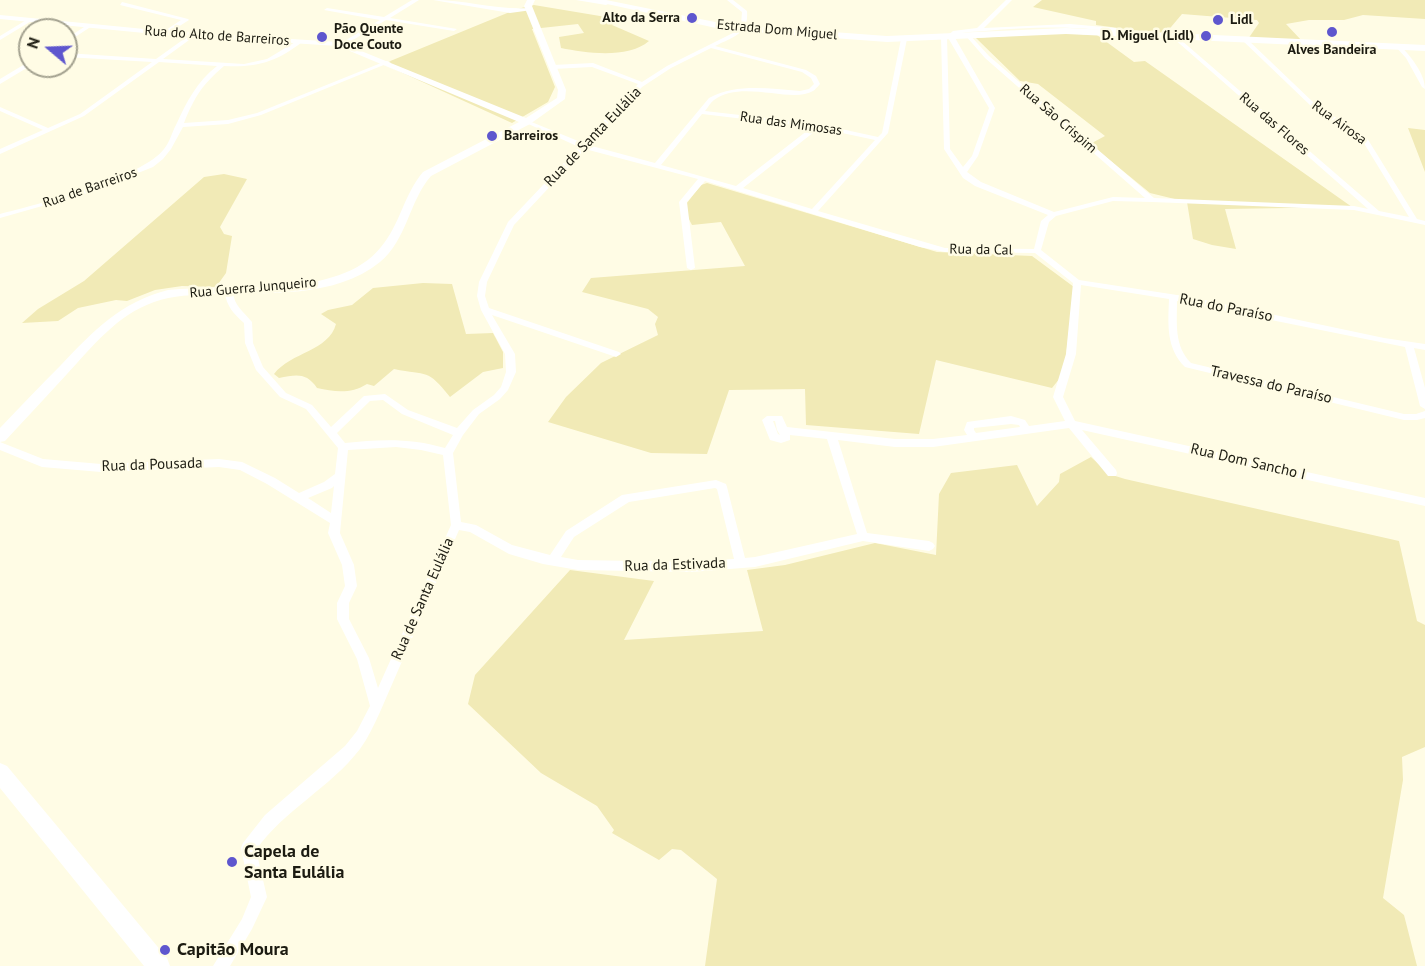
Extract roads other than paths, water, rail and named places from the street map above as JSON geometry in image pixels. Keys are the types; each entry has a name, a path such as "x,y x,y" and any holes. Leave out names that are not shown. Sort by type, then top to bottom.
{"main road":[{"path":"593,0 602,1"},
{"name":"Estrada Dom Miguel","path":"602,1 742,29 904,39 1050,30 1425,48"}],"street":[{"path":"343,44 416,0"},
{"path":"436,0 510,11 529,10 531,0"},
{"name":"Estrada Dom Miguel","path":"580,0 602,1"},
{"path":"730,0 745,12 742,29"},
{"path":"978,30 1009,0"},
{"path":"122,4 186,20 165,33"},
{"path":"327,10 454,29"},
{"name":"Rua Guerra Junqueiro","path":"0,437 104,327 122,312 144,301 169,294 229,292 336,280 359,271 376,260 391,243 420,182 428,174 527,122 553,107 561,99 562,90 529,10"},
{"name":"Rua do Alto de Barreiros","path":"0,17 18,19"},
{"name":"Rua do Alto de Barreiros","path":"78,25 165,33 343,44 527,122"},
{"path":"78,33 89,26"},
{"name":"Estrada Dom Miguel","path":"948,36 951,33 978,30 1079,26 1141,34"},
{"path":"0,38 18,27"},
{"name":"Rua de Santa Eulália","path":"221,966 247,924 259,897 248,848 284,806 311,788 352,749 375,706 456,525 448,453 459,433 476,412 497,397 505,388 511,372 510,354 485,310 481,296 483,282 511,224 643,84 669,67 712,47 742,29"},
{"path":"0,32 8,33"},
{"path":"0,152 82,115 193,34"},
{"name":"Rua São Crispim","path":"968,35 1004,72 1152,200"},
{"path":"948,36 992,108 975,156 963,172"},
{"path":"948,36 944,136 946,149 963,172 978,184 1053,214"},
{"name":"Rua das Flores","path":"1174,36 1375,211"},
{"path":"814,212 880,139 889,124 904,39"},
{"name":"Rua Airosa","path":"1245,40 1313,105 1365,139 1414,220"},
{"path":"78,56 221,66 256,64 299,42"},
{"path":"1398,46 1408,57 1425,87"},
{"path":"657,165 719,94 730,91 800,93 811,90 817,84 814,77 804,71 712,47"},
{"path":"179,125 228,122 259,114 388,62"},
{"path":"553,67 593,65 643,84"},
{"name":"Rua de Barreiros","path":"0,216 143,170 161,159 191,98 207,77 221,66"},
{"path":"0,82 18,71"},
{"path":"0,109 48,130"},
{"name":"Rua das Mimosas","path":"701,112 818,126 880,139"},
{"name":"Rua da Cal","path":"527,122 583,146 738,188 945,250 1037,251"},
{"path":"738,188 818,126"},
{"path":"691,268 683,202 703,178"},
{"path":"1037,251 1045,221 1053,214 1113,200 1375,211 1425,223"},
{"name":"Rua do Paraíso","path":"1037,251 1077,282 1173,297 1425,347"},
{"path":"1077,282 1071,354 1058,398 1071,424 1112,473"},
{"path":"229,292 228,296 236,311 248,322 249,343 259,368 283,395 309,407 344,447 342,475 334,520 334,533 348,565 351,585 343,603 344,619 363,658 375,706"},
{"name":"Travessa do Paraíso","path":"1173,297 1174,348 1178,357 1188,365 1404,417 1425,414"},
{"path":"485,310 616,354"},
{"path":"1409,345 1424,391 1425,406"},
{"path":"332,432 367,398 375,396 385,397 405,412 459,433"},
{"path":"782,430 895,443 933,443 1071,424"},
{"name":"Rua Dom Sancho I","path":"1071,424 1425,502"},
{"path":"831,435 863,537"},
{"path":"344,447 401,442 423,445 448,453"},
{"name":"Rua da Pousada","path":"0,446 42,462 101,468 219,463 242,466 334,520"},
{"path":"298,498 328,485 342,475"},
{"name":"Rua da Estivada","path":"456,525 472,528 509,549 552,561 623,567 691,567 740,562 722,487 716,484 626,498 570,534 552,561"},
{"path":"740,562 755,561 863,537 929,546"},
{"path":"0,773 159,966"}],"place":[{"name":"Alto da Serra","path":"692,18"},
{"name":"Lidl","path":"1218,20"},
{"name":"Alves Bandeira","path":"1332,32"},
{"name":"D. Miguel (Lidl)","path":"1206,36"},
{"name":"Pão Quente Doce Couto","path":"322,37"},
{"name":"Barreiros","path":"492,136"},
{"name":"Capela de Santa Eulália","path":"232,862"},
{"name":"Capitão Moura","path":"165,950"}]}
